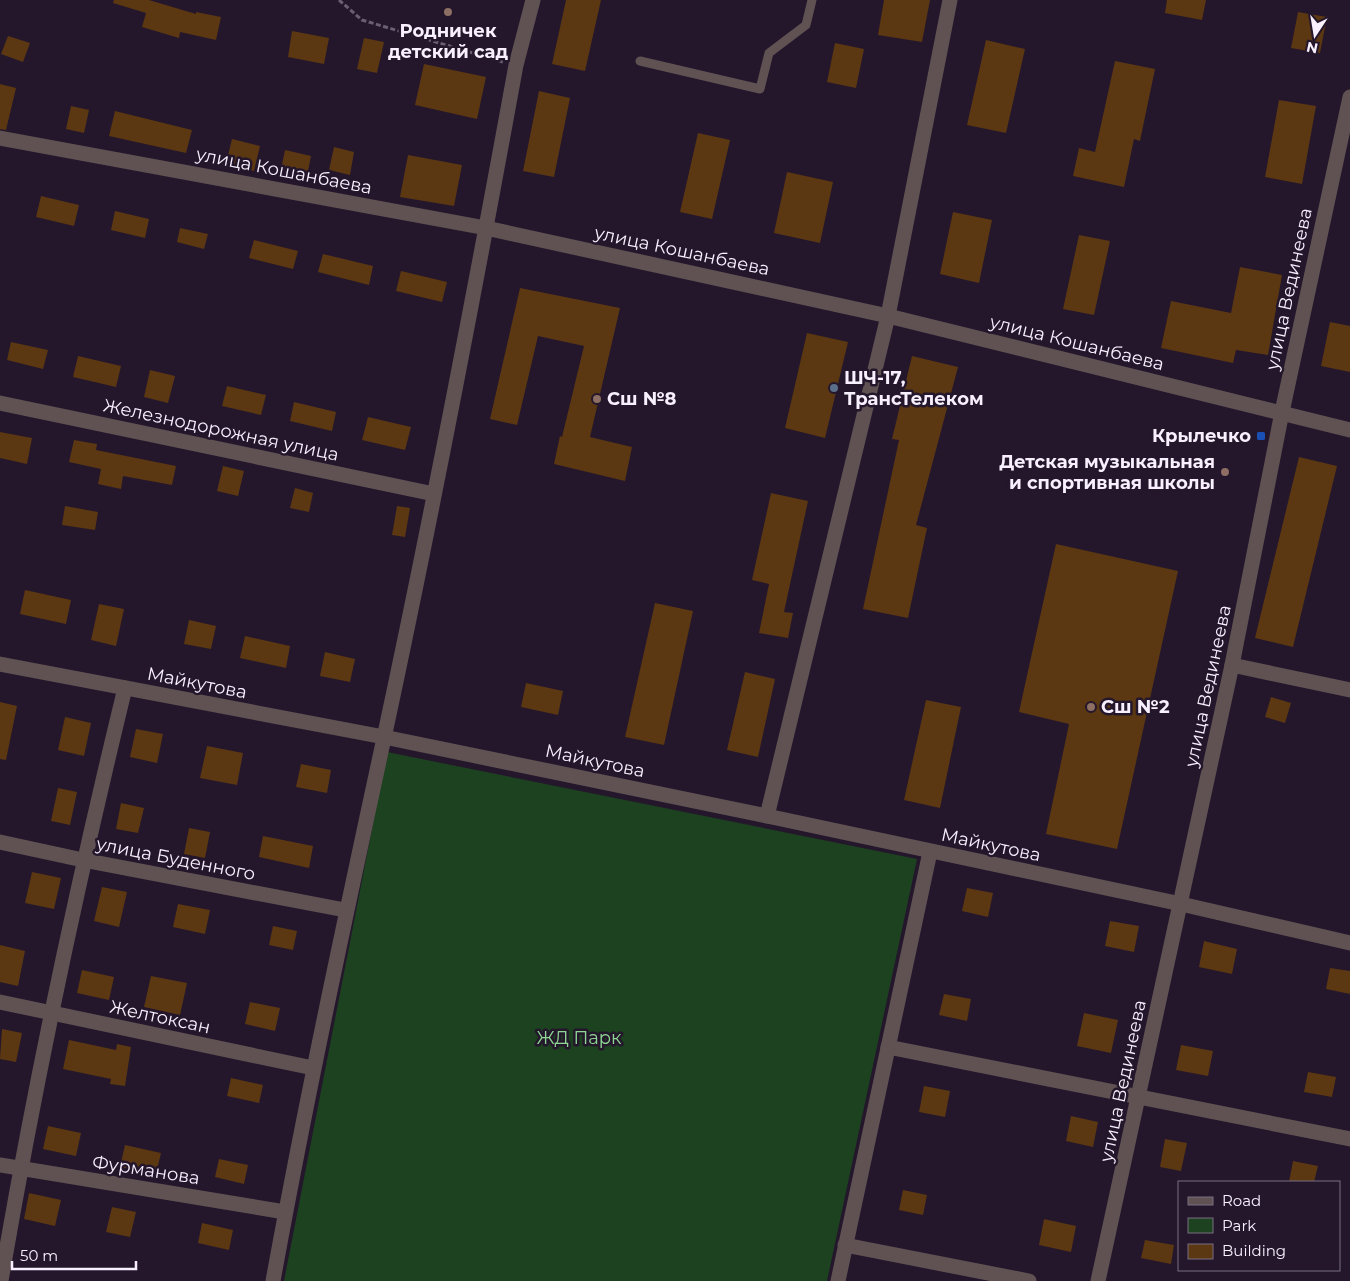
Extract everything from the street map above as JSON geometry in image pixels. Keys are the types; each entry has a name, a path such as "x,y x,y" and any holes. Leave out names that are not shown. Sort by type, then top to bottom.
{"street":[{"path":"273,1281 345,910 384,737 434,494 516,65 533,0"},
{"path":"767,816 888,316 950,0"},
{"name":"улица Вединеева","path":"1098,1281 1232,665 1282,412 1350,97"},
{"name":"улица Кошанбаева","path":"0,138 486,228 888,316 1350,430"},
{"name":"Железнодорожная улица","path":"0,403 434,494"},
{"name":"Майкутова","path":"0,664 384,737 767,816 1181,904 1350,943"},
{"path":"1232,665 1350,690"},
{"path":"1,1281 20,1168 50,1013 83,860 125,688"},
{"name":"улица Буденного","path":"0,842 83,860 345,910"},
{"path":"838,1281 930,852"},
{"name":"Желтоксан","path":"0,1002 313,1068"},
{"path":"888,1047 1139,1098 1350,1138"},
{"name":"Фурманова","path":"0,1165 286,1212"},
{"path":"845,1245 1029,1281"}],"lane":[{"path":"640,61 760,89 769,53 806,25 812,0"}],"path":[{"path":"339,0 362,20 516,65"}],"green space":[{"name":"ЖД Парк","path":"387,752 917,859 827,1281 284,1281"}],"building":[{"path":"114,0 149,0 196,14 196,12 221,17 216,40 180,32 179,38 142,27 146,13 113,3"},
{"path":"566,0 601,0 585,71 552,64"},
{"path":"884,0 930,0 922,42 878,35"},
{"path":"1167,0 1206,0 1202,20 1165,13"},
{"path":"1298,12 1327,17 1320,53 1291,48"},
{"path":"292,31 329,38 324,64 288,57"},
{"path":"8,36 30,43 23,62 1,54"},
{"path":"364,38 384,42 377,73 357,69"},
{"path":"986,40 1025,49 1006,133 967,125"},
{"path":"835,43 864,49 856,88 827,82"},
{"path":"1115,61 1155,69 1140,141 1134,139 1124,187 1073,176 1079,148 1095,152"},
{"path":"424,64 486,77 477,119 415,105"},
{"path":"0,84 16,88 6,130 0,129"},
{"path":"539,91 570,98 554,177 523,171"},
{"path":"1279,100 1316,106 1302,184 1265,177"},
{"path":"71,106 89,110 84,133 66,129"},
{"path":"115,111 192,130 186,153 109,136"},
{"path":"698,133 730,140 712,219 680,212"},
{"path":"232,139 260,146 254,171 226,164"},
{"path":"334,147 354,152 350,175 329,170"},
{"path":"285,150 311,156 306,181 280,174"},
{"path":"408,155 462,165 454,206 400,197"},
{"path":"787,172 833,182 820,243 774,233"},
{"path":"41,196 79,205 74,226 36,217"},
{"path":"115,211 149,219 145,238 111,230"},
{"path":"953,212 992,220 979,283 940,274"},
{"path":"180,228 208,234 204,249 177,242"},
{"path":"1079,235 1110,241 1094,315 1063,309"},
{"path":"254,240 298,251 293,269 249,258"},
{"path":"323,254 373,266 369,285 318,272"},
{"path":"1240,267 1282,275 1268,355 1236,350 1233,363 1161,348 1171,301 1231,313"},
{"path":"401,271 447,282 442,302 396,291"},
{"path":"520,288 620,308 590,437 632,447 625,481 554,464 584,346 538,336 517,425 490,419"},
{"path":"1330,322 1350,326 1350,372 1321,366"},
{"path":"807,333 848,342 825,438 785,428"},
{"path":"11,342 48,350 43,369 7,360"},
{"path":"78,356 121,366 116,387 73,377"},
{"path":"912,356 958,367 916,525 927,528 908,618 863,609 899,440 892,439"},
{"path":"150,370 175,376 168,403 144,397"},
{"path":"227,386 266,395 261,415 222,406"},
{"path":"294,402 336,412 332,431 290,421"},
{"path":"368,417 411,427 405,450 362,440"},
{"path":"0,432 32,438 27,464 0,458"},
{"path":"74,440 97,444 96,450 176,466 172,485 123,476 121,489 98,484 101,469 69,462"},
{"path":"1299,457 1337,466 1293,647 1255,638"},
{"path":"223,466 244,471 238,496 217,491"},
{"path":"295,488 313,493 309,512 290,508"},
{"path":"771,493 808,501 784,612 793,613 788,638 759,633 769,584 752,580"},
{"path":"65,506 98,512 95,530 62,525"},
{"path":"397,506 410,508 405,537 392,535"},
{"path":"1056,544 1178,571 1117,849 1046,834 1069,724 1019,712"},
{"path":"25,590 71,600 66,624 20,614"},
{"path":"655,603 693,611 664,745 625,737"},
{"path":"99,604 124,609 116,646 91,640"},
{"path":"189,620 216,626 211,649 184,644"},
{"path":"245,636 290,646 286,668 240,658"},
{"path":"325,652 355,659 350,682 320,676"},
{"path":"745,672 775,679 758,757 727,750"},
{"path":"526,683 563,691 558,715 521,707"},
{"path":"1271,697 1291,703 1285,723 1265,717"},
{"path":"926,700 961,707 940,808 904,800"},
{"path":"0,702 17,706 6,760 0,759"},
{"path":"65,717 91,723 84,756 58,750"},
{"path":"136,729 163,734 157,763 130,757"},
{"path":"207,746 243,753 237,785 200,778"},
{"path":"301,764 331,770 327,793 296,787"},
{"path":"58,788 77,792 70,825 51,821"},
{"path":"121,803 144,808 138,833 116,829"},
{"path":"189,828 210,832 205,858 184,854"},
{"path":"263,836 313,846 309,868 259,857"},
{"path":"32,872 61,878 54,909 25,903"},
{"path":"102,887 127,892 119,927 94,921"},
{"path":"967,888 993,893 988,917 962,911"},
{"path":"178,904 210,910 205,934 173,927"},
{"path":"1110,921 1139,926 1134,952 1105,946"},
{"path":"273,926 297,931 293,950 269,945"},
{"path":"1204,941 1237,949 1232,974 1199,967"},
{"path":"0,945 25,951 18,986 0,982"},
{"path":"1330,968 1350,971 1350,994 1326,989"},
{"path":"82,970 114,977 109,1000 77,993"},
{"path":"151,976 187,983 180,1015 144,1007"},
{"path":"944,994 971,999 967,1021 939,1015"},
{"path":"250,1002 280,1008 275,1031 245,1024"},
{"path":"1084,1013 1118,1020 1111,1053 1077,1046"},
{"path":"2,1029 22,1033 16,1062 0,1059"},
{"path":"69,1040 116,1050 117,1044 131,1047 125,1086 110,1084 111,1079 63,1069"},
{"path":"1181,1045 1213,1051 1208,1076 1176,1070"},
{"path":"1308,1072 1336,1077 1332,1097 1304,1092"},
{"path":"231,1078 263,1085 259,1103 227,1096"},
{"path":"924,1086 950,1091 945,1117 919,1112"},
{"path":"1071,1116 1098,1122 1093,1147 1066,1141"},
{"path":"48,1126 81,1133 76,1156 43,1149"},
{"path":"1165,1139 1187,1143 1181,1171 1160,1167"},
{"path":"125,1145 161,1153 156,1174 120,1167"},
{"path":"219,1159 248,1165 244,1184 215,1177"},
{"path":"1293,1161 1318,1166 1314,1181 1289,1181"},
{"path":"903,1190 927,1195 923,1215 899,1210"},
{"path":"29,1193 61,1200 55,1226 24,1219"},
{"path":"112,1207 136,1212 130,1237 106,1232"},
{"path":"1044,1219 1076,1226 1071,1252 1039,1245"},
{"path":"202,1223 233,1230 229,1250 198,1243"},
{"path":"1145,1240 1174,1245 1171,1264 1141,1258"}],"place":[{"name":"Родничек детский сад","path":"448,12"},
{"name":"ШЧ-17, ТрансТелеком","path":"834,388"},
{"name":"Сш №8","path":"597,399"},
{"name":"Крылечко","path":"1261,436"},
{"name":"Детская музыкальная и спортивная школы","path":"1225,472"},
{"name":"Сш №2","path":"1091,707"}]}
